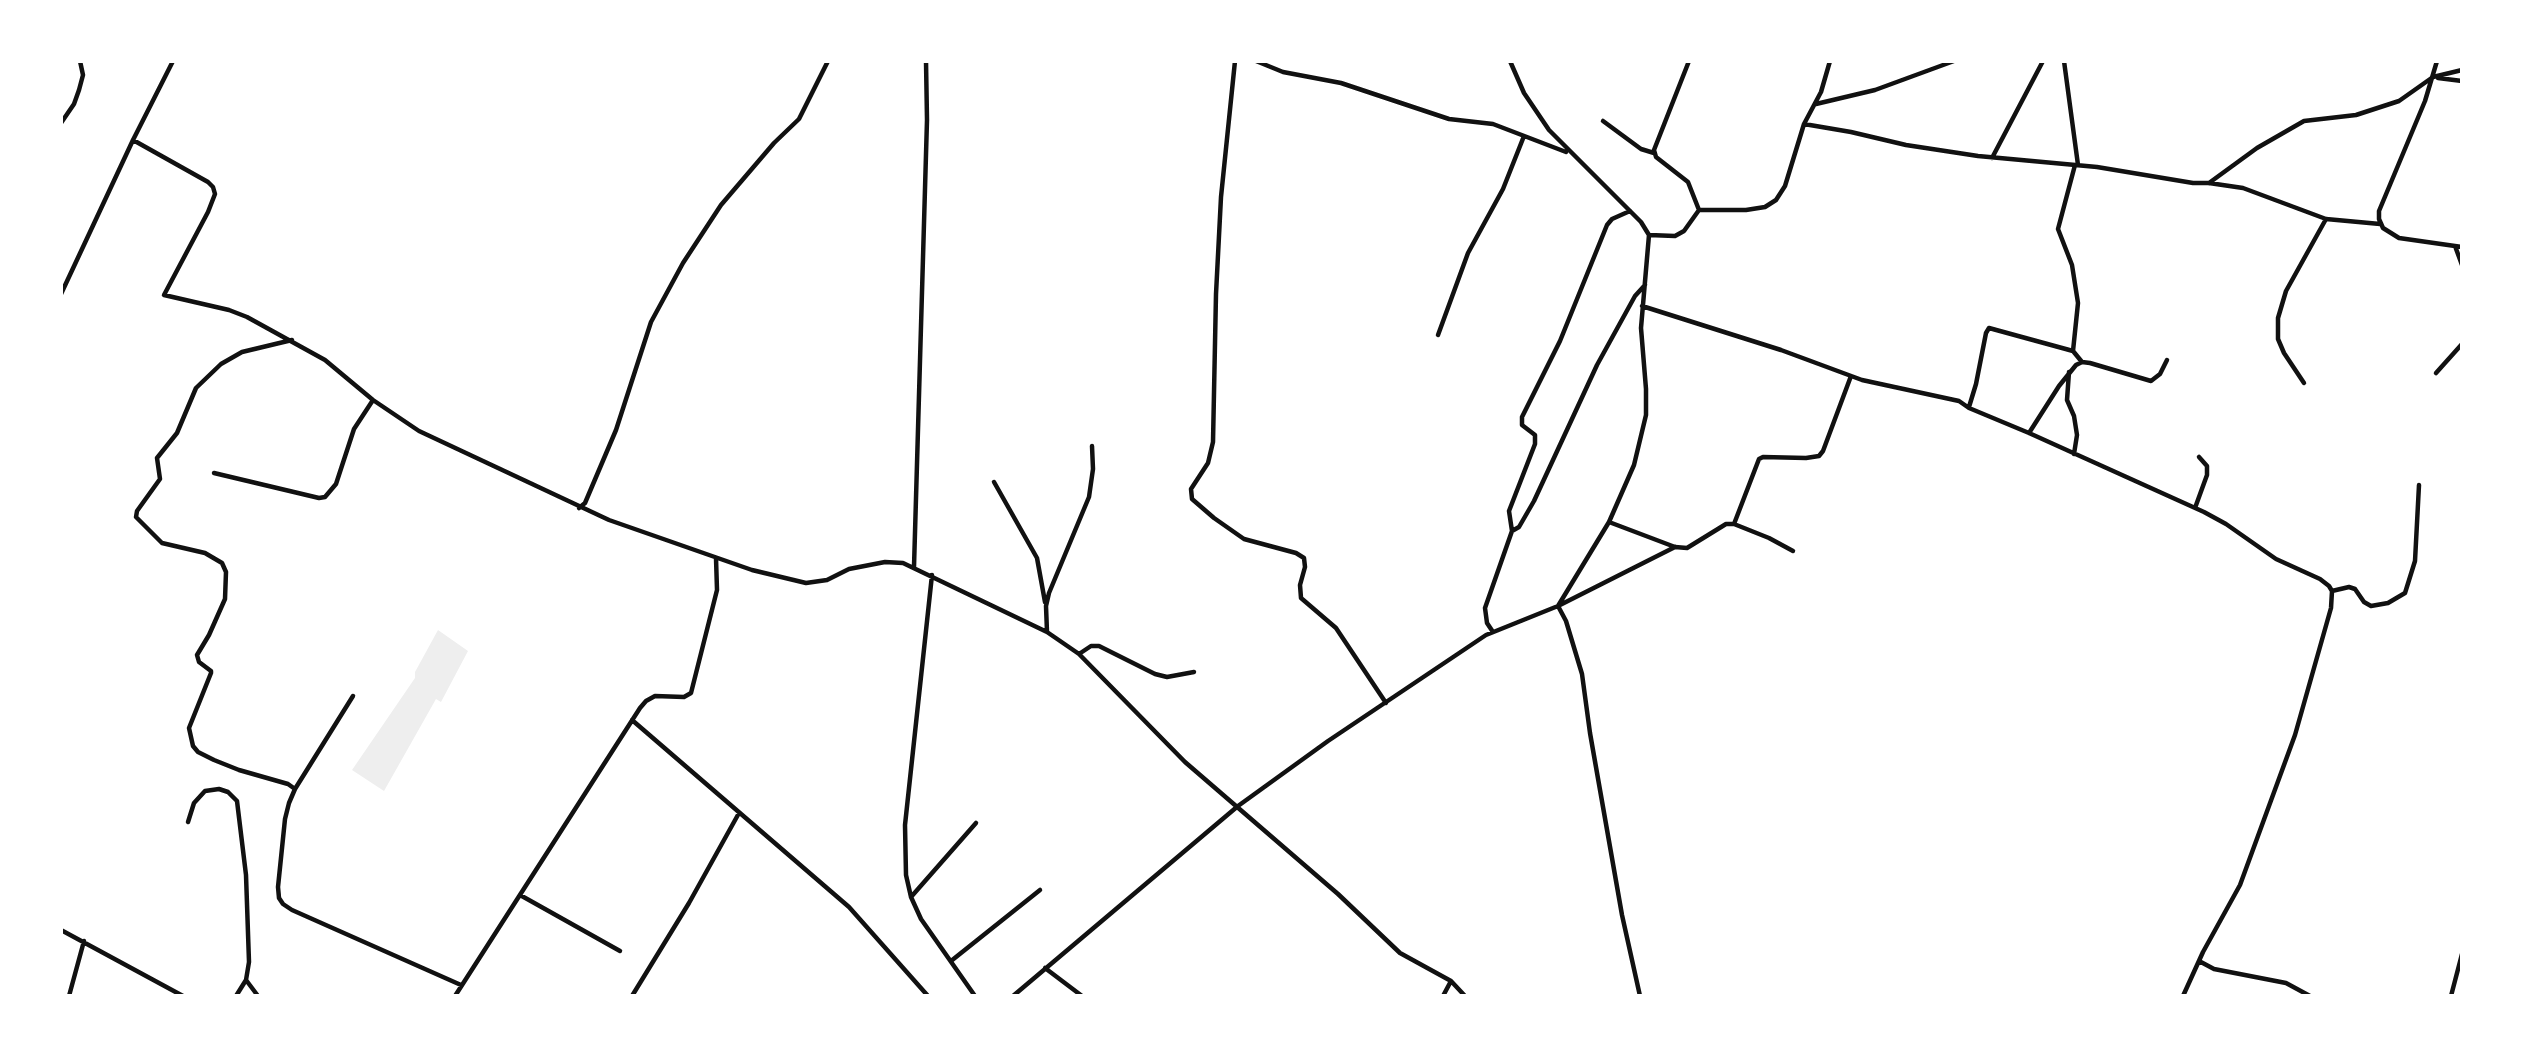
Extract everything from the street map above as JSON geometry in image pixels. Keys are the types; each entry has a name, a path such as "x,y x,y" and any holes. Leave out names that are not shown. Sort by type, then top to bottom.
{"street":[{"path":"61,123 74,104 79,90 83,75 80,61"},
{"path":"162,61 170,68"},
{"path":"61,294 173,61"},
{"path":"579,508 585,503 616,430 651,322 683,263 720,205 799,118 828,61"},
{"path":"914,567 928,120 926,61"},
{"path":"1235,61 1216,294 1213,442 1208,463 1191,489 1192,499 1244,538 1296,553 1304,558 1301,597 1336,628 1385,703"},
{"path":"1256,61 1283,72 1341,83 1449,118 1493,124 1569,153"},
{"path":"1510,61 1533,109 1569,153 1630,211 1649,236 1642,306 1646,415 1634,465 1609,522 1559,606"},
{"path":"1654,153 1655,144 1689,61"},
{"path":"1699,210 1746,210 1765,206 1776,200 1785,186 1804,124 1816,104 1830,61"},
{"path":"1816,104 1875,90 1954,61"},
{"path":"1992,158 2043,61"},
{"path":"2064,61 2076,165 2058,229 2076,281 2078,321 2073,351"},
{"path":"2380,223 2379,211 2434,77 2437,61"},
{"path":"2209,183 2257,148 2304,121 2356,115 2399,101 2434,77 2462,70"},
{"path":"2434,77 2462,81"},
{"path":"1603,121 1641,149 1654,153 1688,182 1699,210"},
{"path":"1804,124 1906,145 1992,158 2076,165 2256,191 2326,219 2380,223 2399,238 2462,247"},
{"path":"1438,335 1468,253 1503,189 1524,136"},
{"path":"133,140 208,182 215,194 164,295 229,310 292,341 325,359 373,400 441,443 579,508 752,570 806,583 816,583 849,569 885,562 914,567 1047,632 1079,654 1185,762 1338,894 1400,953 1451,981 1465,996"},
{"path":"1649,236 1675,236 1684,231 1699,210"},
{"path":"1493,632 1485,608 1512,531 1509,511 1535,439 1535,435 1522,425 1522,417 1560,341 1608,225 1612,219 1630,211"},
{"path":"2304,383 2281,346 2277,329 2278,318 2286,291 2326,219"},
{"path":"2455,246 2462,265"},
{"path":"1512,531 1519,527 1534,500 1597,365 1645,284"},
{"path":"1642,306 1781,350 1851,376 1959,401 1969,408 2195,508 2226,524 2276,559 2320,579 2332,592 2331,608 2295,735 2240,885 2183,996"},
{"path":"1969,408 1989,328 2073,351 2082,362 2151,381 2160,374 2167,360"},
{"path":"292,341 243,352 221,364 197,388 177,433 157,458 160,479 137,511 136,517 162,543 205,553 222,563 226,572 225,599 197,655 199,663 211,673 188,728 192,746 214,760 288,784 295,789"},
{"path":"2437,373 2462,344"},
{"path":"2029,433 2069,372 2082,362"},
{"path":"2069,372 2067,400 2074,416 2077,435 2074,454"},
{"path":"1734,524 1759,459 1806,458 1819,456 1823,451 1851,376"},
{"path":"215,473 319,498 326,497 336,484 354,429 373,400"},
{"path":"1046,606 1088,497 1092,482 1092,446"},
{"path":"2195,508 2207,475 2207,466 2199,457"},
{"path":"995,482 1037,558 1046,606 1047,632"},
{"path":"2332,592 2349,587 2355,589 2364,603 2371,606 2388,603 2405,593 2415,561 2419,485"},
{"path":"1609,522 1675,547 1687,548 1726,524 1734,524 1793,551"},
{"path":"1013,996 1238,806 1470,645 1493,632 1559,606 1675,547"},
{"path":"455,996 632,720 650,698 684,696 691,693 717,590 716,558"},
{"path":"932,575 905,825 906,875 911,897 921,919 975,996"},
{"path":"1559,606 1582,674 1622,915 1640,996"},
{"path":"1079,654 1091,646 1098,646 1155,674 1167,677 1194,672"},
{"path":"353,696 295,789 285,819 278,887 283,904 461,985"},
{"path":"632,720 849,907 928,996"},
{"path":"188,822 194,803 205,791 219,789 228,792 237,801 246,875 249,962 246,980 236,996"},
{"path":"632,996 689,903 739,813"},
{"path":"911,897 976,823"},
{"path":"951,961 1041,890"},
{"path":"520,895 620,951"},
{"path":"61,930 183,996"},
{"path":"69,996 84,941"},
{"path":"2451,996 2462,954"},
{"path":"2199,961 2214,970 2286,983 2310,996"},
{"path":"1045,968 1082,996"},
{"path":"246,980 258,996"},
{"path":"1443,996 1451,981"}],"shaded area":[{"path":"438,630 468,651 441,702 436,699 384,791 352,770 415,678 415,672"}]}
